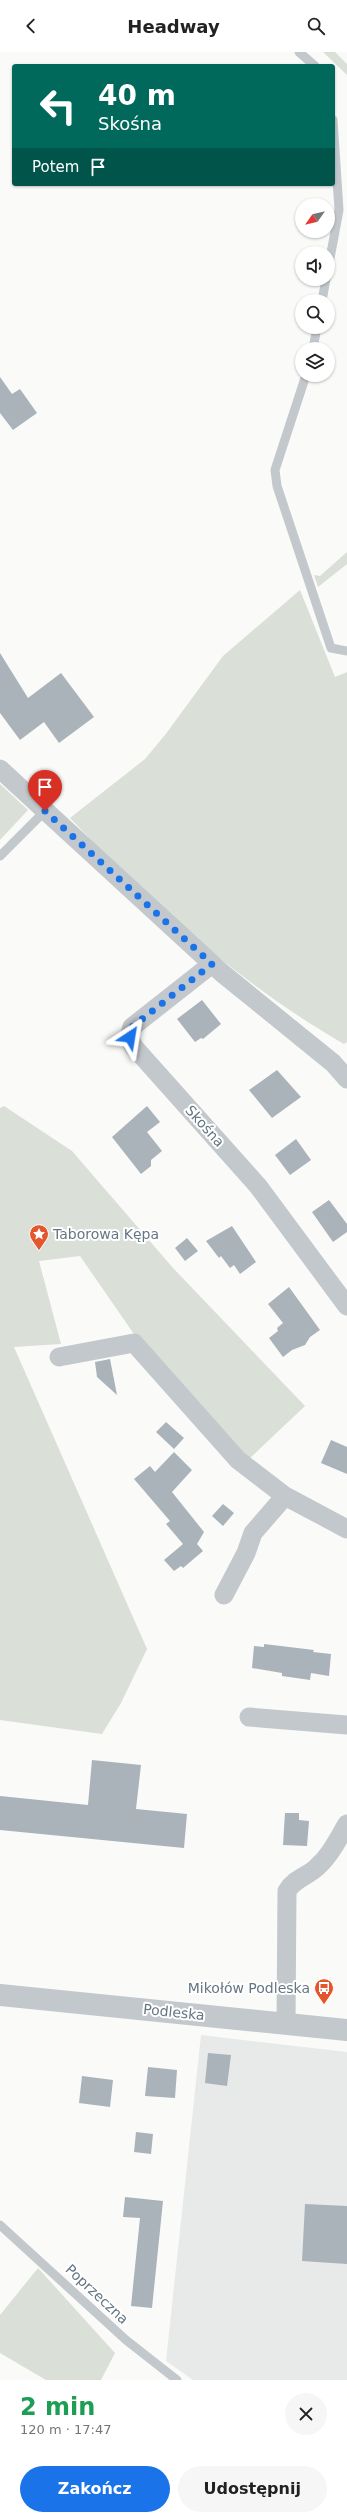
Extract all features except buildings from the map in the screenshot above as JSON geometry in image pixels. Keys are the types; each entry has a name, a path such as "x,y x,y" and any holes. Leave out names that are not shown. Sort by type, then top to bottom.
{"street":[{"path":"0,769 212,964 346,1075"},
{"name":"Skośna","path":"212,964 132,1027 130,1037 134,1047 258,1186 347,1306"},
{"path":"59,1357 134,1343 238,1460 285,1496 347,1529"},
{"path":"224,1595 246,1553 253,1533 285,1496"},
{"path":"249,1717 347,1725"},
{"path":"286,2024 287,1891 292,1884 316,1868 330,1852 347,1824"},
{"name":"Podleska","path":"0,1995 347,2030"}],"lane":[{"path":"299,52 313,64"},
{"path":"332,246 339,210 335,150"},
{"path":"304,382 275,470 277,486 331,648 347,651"},
{"path":"0,856 45,811"},
{"name":"Poprzeczna","path":"0,2225 126,2340 177,2380"}],"shaded area":[{"path":"323,52 335,52 347,64 347,75"},
{"path":"347,552 347,564 318,587 314,575 320,576"},
{"path":"300,590 335,677 347,672 347,1042 344,1044 269,996 199,941 133,882 70,818 145,759 165,735 223,656"},
{"path":"0,784 28,810 0,840"},
{"path":"4,1106 72,1151 173,1268 305,1406 249,1459 136,1337 80,1256 39,1261 61,1344 14,1347 147,1649 121,1703 102,1734 0,1720 0,1108"},
{"path":"201,2035 347,2052 347,2380 193,2380 166,2361"},
{"path":"38,2268 115,2353 101,2380 46,2380 0,2353 0,2315"}],"place":[{"name":"Taborowa Kępa","path":"39,1251"},
{"name":"Mikołów Podleska","path":"324,2005"}],"route":[{"path":"45,811 212,964 132,1027 130,1037"}]}
